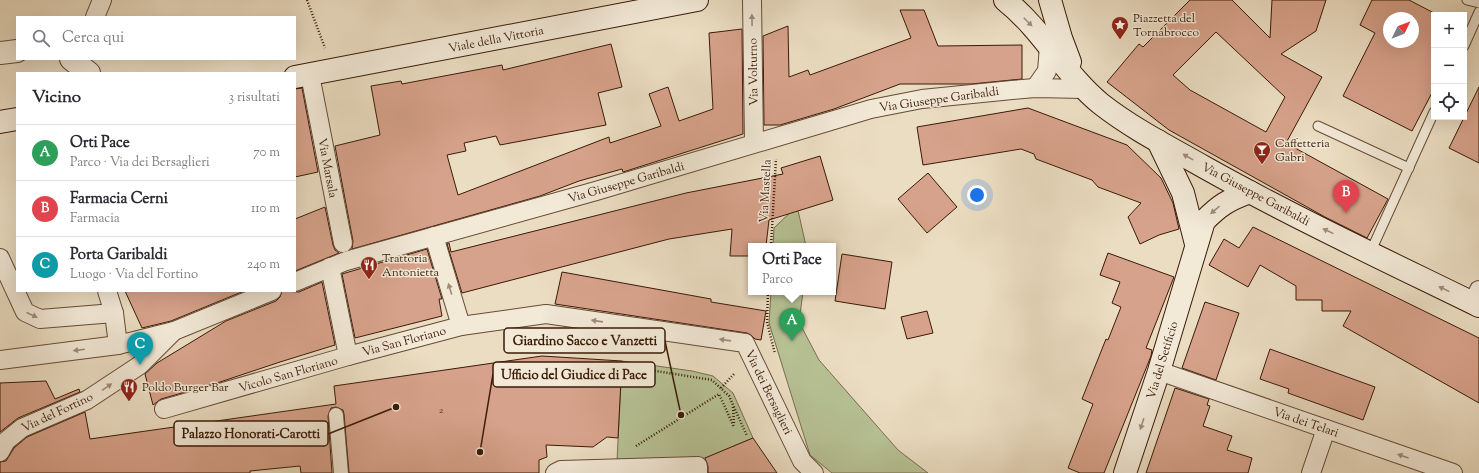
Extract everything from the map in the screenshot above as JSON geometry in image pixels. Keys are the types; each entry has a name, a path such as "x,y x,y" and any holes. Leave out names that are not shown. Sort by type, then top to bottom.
{"main road":[{"name":"Viale della Vittoria","path":"303,76 697,0"},
{"path":"1005,0 1032,25 1084,89"},
{"path":"1050,0 1067,55 1084,89"},
{"path":"0,52 16,51"},
{"name":"Via Giuseppe Garibaldi","path":"1084,89 1101,104 1126,122 1250,192 1370,252 1477,300"},
{"path":"0,122 16,119"},
{"path":"1158,140 1183,194 1196,247"},
{"name":"Via del Setificio","path":"1125,473 1159,370 1204,221 1228,200 1250,192"}],"street":[{"path":"94,16 102,0"},
{"name":"Via Volturno","path":"752,0 754,143"},
{"path":"1035,88 1047,70 1049,46"},
{"name":"Via Marsala","path":"303,76 343,242 338,264"},
{"name":"Via Giuseppe Garibaldi","path":"296,282 338,264 596,191 777,136 879,107 922,99 1035,88 1084,89"},
{"path":"434,236 461,326"},
{"path":"0,258 25,312 40,318 114,313"},
{"name":"Vicolo San Floriano","path":"164,409 348,356 338,264"},
{"path":"106,292 114,313 118,345"},
{"path":"0,360 118,345 174,331 270,292"},
{"name":"Via dei Bersaglieri","path":"461,326 546,314 745,343 804,469"},
{"name":"Via San Floriano","path":"348,356 461,326"},
{"name":"Via del Fortino","path":"0,452 6,441 22,428 87,400 140,365 174,331"},
{"name":"Via dei Telari","path":"1159,370 1453,473"},
{"path":"336,415 341,473"},
{"path":"1311,473 1326,429"},
{"path":"559,472 620,468 698,466 698,473"}],"lane":[{"path":"1467,0 1479,3"},
{"path":"1467,39 1479,12"},
{"path":"1370,252 1431,119"},
{"path":"1318,126 1409,168"}],"path":[{"path":"307,0 333,71"},
{"name":"Via Mastella","path":"771,243 777,136"},
{"path":"625,366 712,380 729,396 747,436"},
{"path":"721,388 734,374"},
{"path":"620,468 621,456 719,394 734,427 732,404"}],"green space":[{"path":"797,206 805,243 773,243 774,228"},
{"path":"771,295 803,295 799,322 819,360 898,450 928,473 832,473 810,455 769,323"},
{"path":"622,361 692,371 713,376 733,393 753,438 705,458 617,461"}],"building":[{"path":"1190,0 1232,0 1270,38 1272,0 1326,0 1316,31 1281,54 1322,77 1286,143 1388,199 1367,238 1325,217 1169,130 1107,82 1139,44 1143,47","holes":["1216,32 1285,97 1266,132 1190,90 1173,75"]},
{"path":"1372,0 1409,0 1432,12 1431,95 1412,131 1343,96 1375,33 1360,25"},
{"path":"900,10 924,10 938,46 1022,45 1022,79 971,84 900,84 834,109 780,125 764,125 763,36 788,26 789,77 808,70 810,75 911,38"},
{"path":"742,29 743,134 623,172 622,169 579,181 540,196 352,249 353,241 335,146 380,135 371,86 401,81 402,84 502,65 503,70 611,44 622,87 598,93 606,125 500,145 496,136 464,143 466,151 447,155 458,195 609,137 610,143 661,126 649,94 668,87 679,121 713,109 709,33"},
{"path":"1479,87 1479,163 1449,148 1463,120 1467,120 1467,111"},
{"path":"302,88 318,172 296,177 296,89"},
{"path":"1028,108 1127,145 1161,178 1173,203 1179,229 1159,235 1140,244 1128,217 1141,203 1098,187 1092,180 1036,159 1034,154 1021,149 923,165 917,127"},
{"path":"820,156 833,200 769,220 766,243 748,243 748,256 730,256 732,229 669,239 462,293 447,244 449,243 451,252 686,193 783,174 781,168"},
{"path":"928,173 957,207 927,233 898,199"},
{"path":"325,207 333,245 335,250 339,253 296,271 296,219"},
{"path":"1253,227 1479,338 1479,403 1343,326 1351,311 1322,311 1322,300 1296,300 1296,286 1260,265 1248,287 1209,265 1224,239 1239,248"},
{"path":"427,249 442,299 439,299 442,316 355,338 342,274"},
{"path":"1108,253 1174,277 1146,348 1152,350 1151,356 1104,473 1080,473 1068,468 1093,404 1082,399 1106,339 1108,340 1121,307 1112,303 1120,282 1100,275"},
{"path":"842,254 892,262 885,309 835,301"},
{"path":"562,272 711,299 711,302 766,311 761,340 755,339 747,333 555,304"},
{"path":"322,282 335,345 217,383 161,399 153,405 145,374 157,363 226,321 276,301 280,297 282,292 299,292"},
{"path":"125,292 242,292 171,321 142,328"},
{"path":"1205,302 1239,313 1216,380 1182,368"},
{"path":"927,311 933,333 907,339 901,317"},
{"path":"1270,349 1375,387 1363,420 1288,393 1289,389 1260,379"},
{"path":"542,356 622,361 618,438 607,437 593,447 546,445 547,457 539,460 539,473 349,473 344,414 343,410 336,407 331,408 328,416 332,473 301,473 300,466 250,471 250,473 0,473 0,462 6,461 14,448 27,437 85,412 90,439 336,404 334,386"},
{"path":"46,381 55,399 79,389 80,392 18,418 0,432 0,383"},
{"path":"1175,388 1209,399 1207,405 1210,406 1203,426 1232,436 1227,450 1252,458 1248,473 1146,473"},
{"path":"753,438 777,473 708,473 708,466 705,458"}],"place":[{"name":"Piazzetta del Tornabrocco","path":"1120,40"},
{"name":"Caffetteria Gabri","path":"1262,165"},
{"name":"Farmacia Cerni","path":"1346,213"},
{"name":"Trattoria Antonietta","path":"369,280"},
{"name":"Orti Pace","path":"792,341"},
{"name":"Porta Garibaldi","path":"140,365"},
{"name":"Poldo Burger Bar","path":"129,402"},
{"name":"Palazzo Honorati-Carotti","path":"396,407"},
{"name":"Giardino Sacco e Vanzetti","path":"681,415"},
{"name":"Ufficio del Giudice di Pace","path":"480,452"}]}
